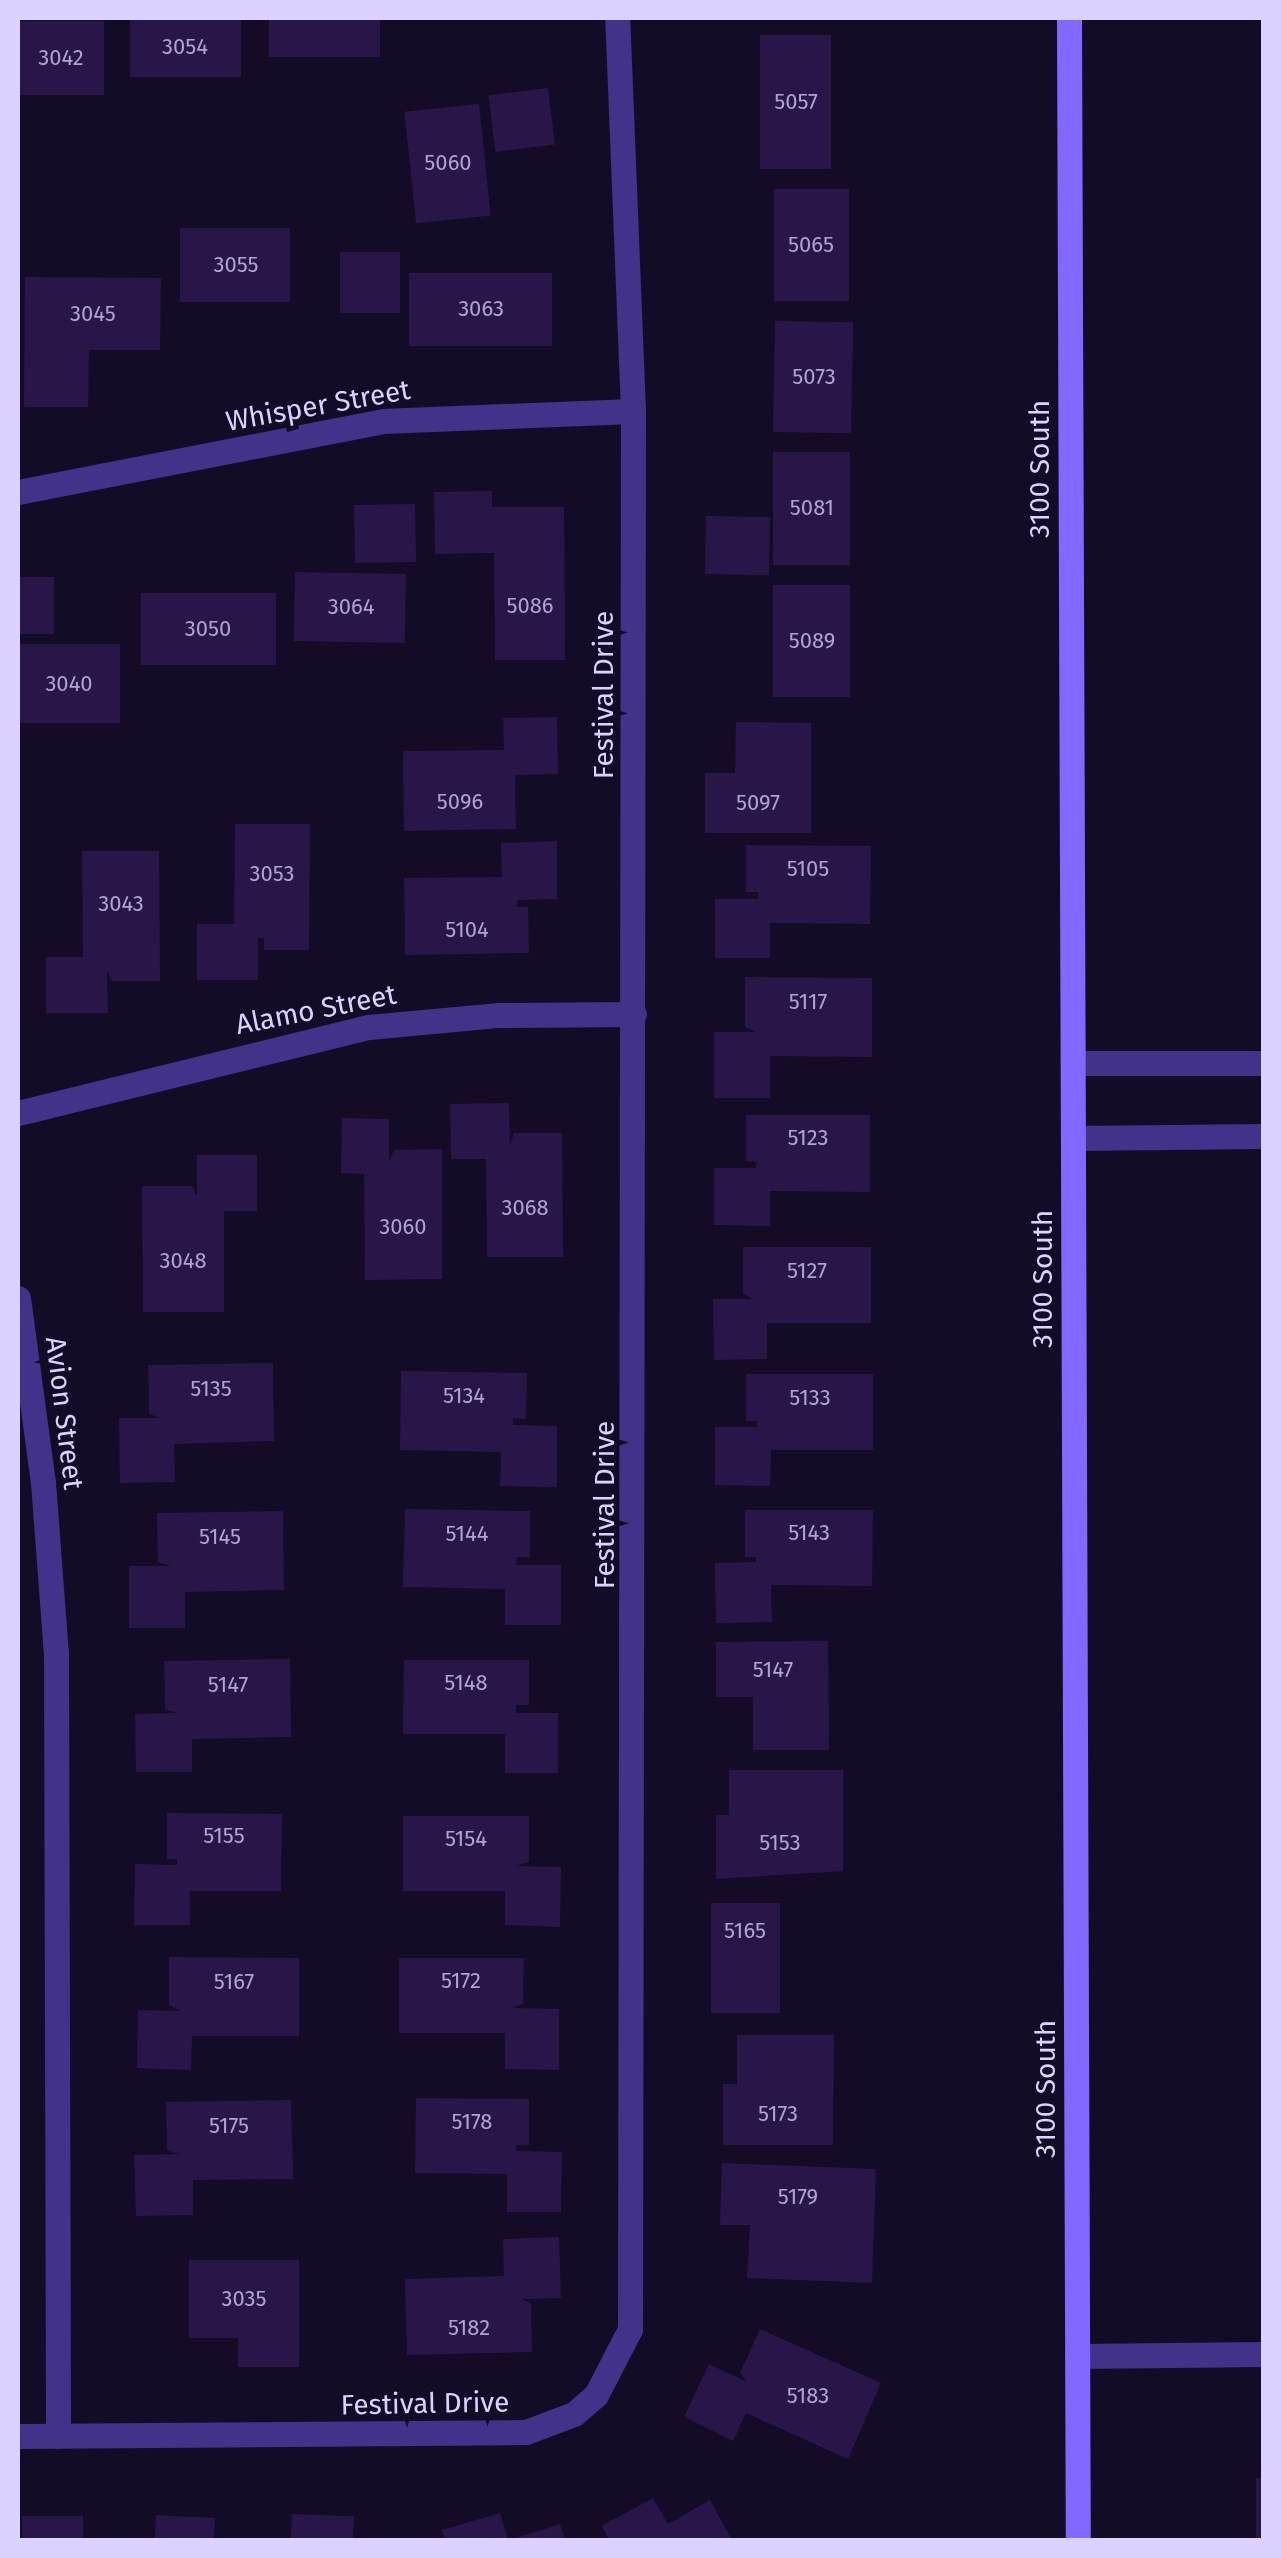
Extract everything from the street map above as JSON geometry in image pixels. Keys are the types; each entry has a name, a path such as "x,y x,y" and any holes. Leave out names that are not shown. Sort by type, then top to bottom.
{"main road":[{"name":"3100 South","path":"1069,18 1078,2540"}],"street":[{"name":"Festival Drive","path":"18,2436 526,2432 574,2414 622,2354 633,2300 633,411 617,18"},
{"name":"Whisper Street","path":"18,492 382,422 633,411"},
{"name":"Alamo Street","path":"18,1113 369,1027 499,1014 634,1014"},
{"path":"1072,1063 1264,1063"},
{"path":"1072,1138 1264,1136"},
{"name":"Avion Street","path":"18,1298 43,1482 56,1653 58,2436"},
{"path":"1078,2356 1264,2354"}],"building":[{"path":"130,18 241,18 241,77 130,77"},
{"path":"269,18 380,18 380,57 269,57"},
{"path":"18,21 104,21 104,95 18,95"},
{"path":"760,35 831,35 831,169 760,169"},
{"path":"548,88 555,145 495,152 488,95"},
{"path":"479,104 491,215 416,223 404,112"},
{"path":"774,189 849,189 849,301 774,301"},
{"path":"180,228 290,228 290,302 180,302"},
{"path":"340,252 400,252 400,313 340,313"},
{"path":"409,273 552,273 552,346 409,346"},
{"path":"25,277 161,278 160,350 89,350 88,407 24,407"},
{"path":"775,321 853,322 851,433 773,432"},
{"path":"773,452 850,452 850,565 773,565"},
{"path":"492,491 492,507 564,507 565,660 495,660 494,553 435,554 434,492"},
{"path":"415,504 416,562 355,563 354,505"},
{"path":"706,516 770,517 769,575 705,574"},
{"path":"295,572 406,574 405,643 294,641"},
{"path":"18,577 54,577 54,634 18,634"},
{"path":"773,585 850,585 850,697 773,697"},
{"path":"141,593 276,593 276,665 141,665"},
{"path":"18,644 120,644 120,723 18,723"},
{"path":"557,717 558,774 515,775 516,829 404,831 403,751 504,750 503,718"},
{"path":"736,722 811,723 811,833 705,833 705,773 735,773"},
{"path":"235,824 310,824 309,950 264,950 264,938 258,938 258,980 197,980 197,924 234,924"},
{"path":"557,841 557,899 517,900 517,907 528,907 529,953 405,955 404,878 502,877 501,843"},
{"path":"746,845 871,846 870,924 770,923 770,958 715,958 715,899 758,899 758,892 746,892"},
{"path":"82,851 159,851 160,981 112,981 107,971 108,1013 46,1013 46,957 83,957"},
{"path":"745,977 872,978 872,1057 770,1056 770,1098 714,1098 714,1032 756,1032 745,1027"},
{"path":"509,1103 510,1145 514,1133 562,1133 563,1257 487,1257 486,1159 451,1159 450,1104"},
{"path":"746,1115 870,1115 870,1192 770,1191 770,1226 714,1225 714,1168 756,1168 756,1162 746,1161"},
{"path":"342,1118 389,1119 389,1162 394,1150 442,1149 442,1279 365,1280 364,1174 341,1173"},
{"path":"197,1155 257,1155 257,1211 224,1211 224,1312 143,1312 142,1186 192,1186 197,1196"},
{"path":"743,1247 871,1247 871,1323 767,1323 767,1359 714,1360 713,1299 754,1299 743,1294"},
{"path":"273,1363 274,1441 174,1444 175,1482 120,1483 119,1418 161,1418 149,1414 148,1365"},
{"path":"401,1371 527,1373 526,1419 513,1418 513,1425 557,1426 557,1487 500,1486 501,1452 400,1450"},
{"path":"746,1374 873,1374 873,1450 771,1450 770,1486 715,1485 715,1427 757,1427 757,1421 746,1421"},
{"path":"405,1509 530,1511 530,1557 517,1557 516,1565 561,1565 561,1625 505,1625 505,1589 403,1587"},
{"path":"745,1510 873,1510 872,1586 771,1585 772,1622 716,1623 715,1563 756,1562 756,1557 745,1557"},
{"path":"283,1511 284,1590 185,1592 185,1628 129,1628 129,1566 171,1566 158,1562 157,1513"},
{"path":"828,1641 829,1750 753,1750 753,1697 716,1697 716,1642"},
{"path":"290,1659 291,1737 192,1739 192,1772 136,1772 135,1714 177,1713 165,1709 164,1661"},
{"path":"404,1660 529,1660 529,1705 516,1705 516,1713 558,1713 558,1773 505,1773 505,1734 403,1734"},
{"path":"729,1770 843,1770 843,1871 716,1879 716,1815 729,1815"},
{"path":"167,1813 282,1814 281,1891 190,1891 190,1925 134,1925 135,1864 177,1865 177,1859 167,1859"},
{"path":"403,1816 529,1816 529,1862 516,1866 561,1867 560,1927 505,1925 505,1891 403,1891"},
{"path":"711,1903 780,1903 780,2013 711,2013"},
{"path":"169,1957 299,1958 299,2036 192,2036 191,2070 137,2068 138,2010 181,2011 169,2005"},
{"path":"399,1958 524,1958 523,2004 512,2008 559,2009 559,2070 505,2069 505,2033 399,2033"},
{"path":"737,2035 834,2035 833,2145 723,2145 723,2084 737,2084"},
{"path":"416,2098 529,2099 529,2145 516,2145 516,2151 562,2152 561,2212 507,2212 507,2174 415,2173"},
{"path":"291,2100 293,2179 193,2180 193,2215 136,2216 134,2155 179,2154 167,2150 166,2102"},
{"path":"722,2163 876,2169 872,2283 747,2278 750,2225 720,2225"},
{"path":"559,2237 561,2298 522,2299 531,2304 532,2352 407,2355 405,2279 504,2276 503,2239"},
{"path":"189,2260 299,2260 299,2367 238,2367 238,2338 189,2338"},
{"path":"760,2329 881,2383 848,2459 746,2413 733,2441 684,2417 709,2364 747,2382 740,2373"},
{"path":"1256,2478 1264,2478 1264,2540 1256,2540"},
{"path":"653,2498 668,2524 710,2500 732,2540 609,2540 602,2526"},
{"path":"500,2513 508,2540 445,2540 442,2530"},
{"path":"292,2514 354,2516 353,2540 291,2540"},
{"path":"156,2515 215,2518 214,2540 155,2540"},
{"path":"22,2516 83,2516 83,2540 22,2540"},
{"path":"560,2524 565,2540 510,2540"}]}
